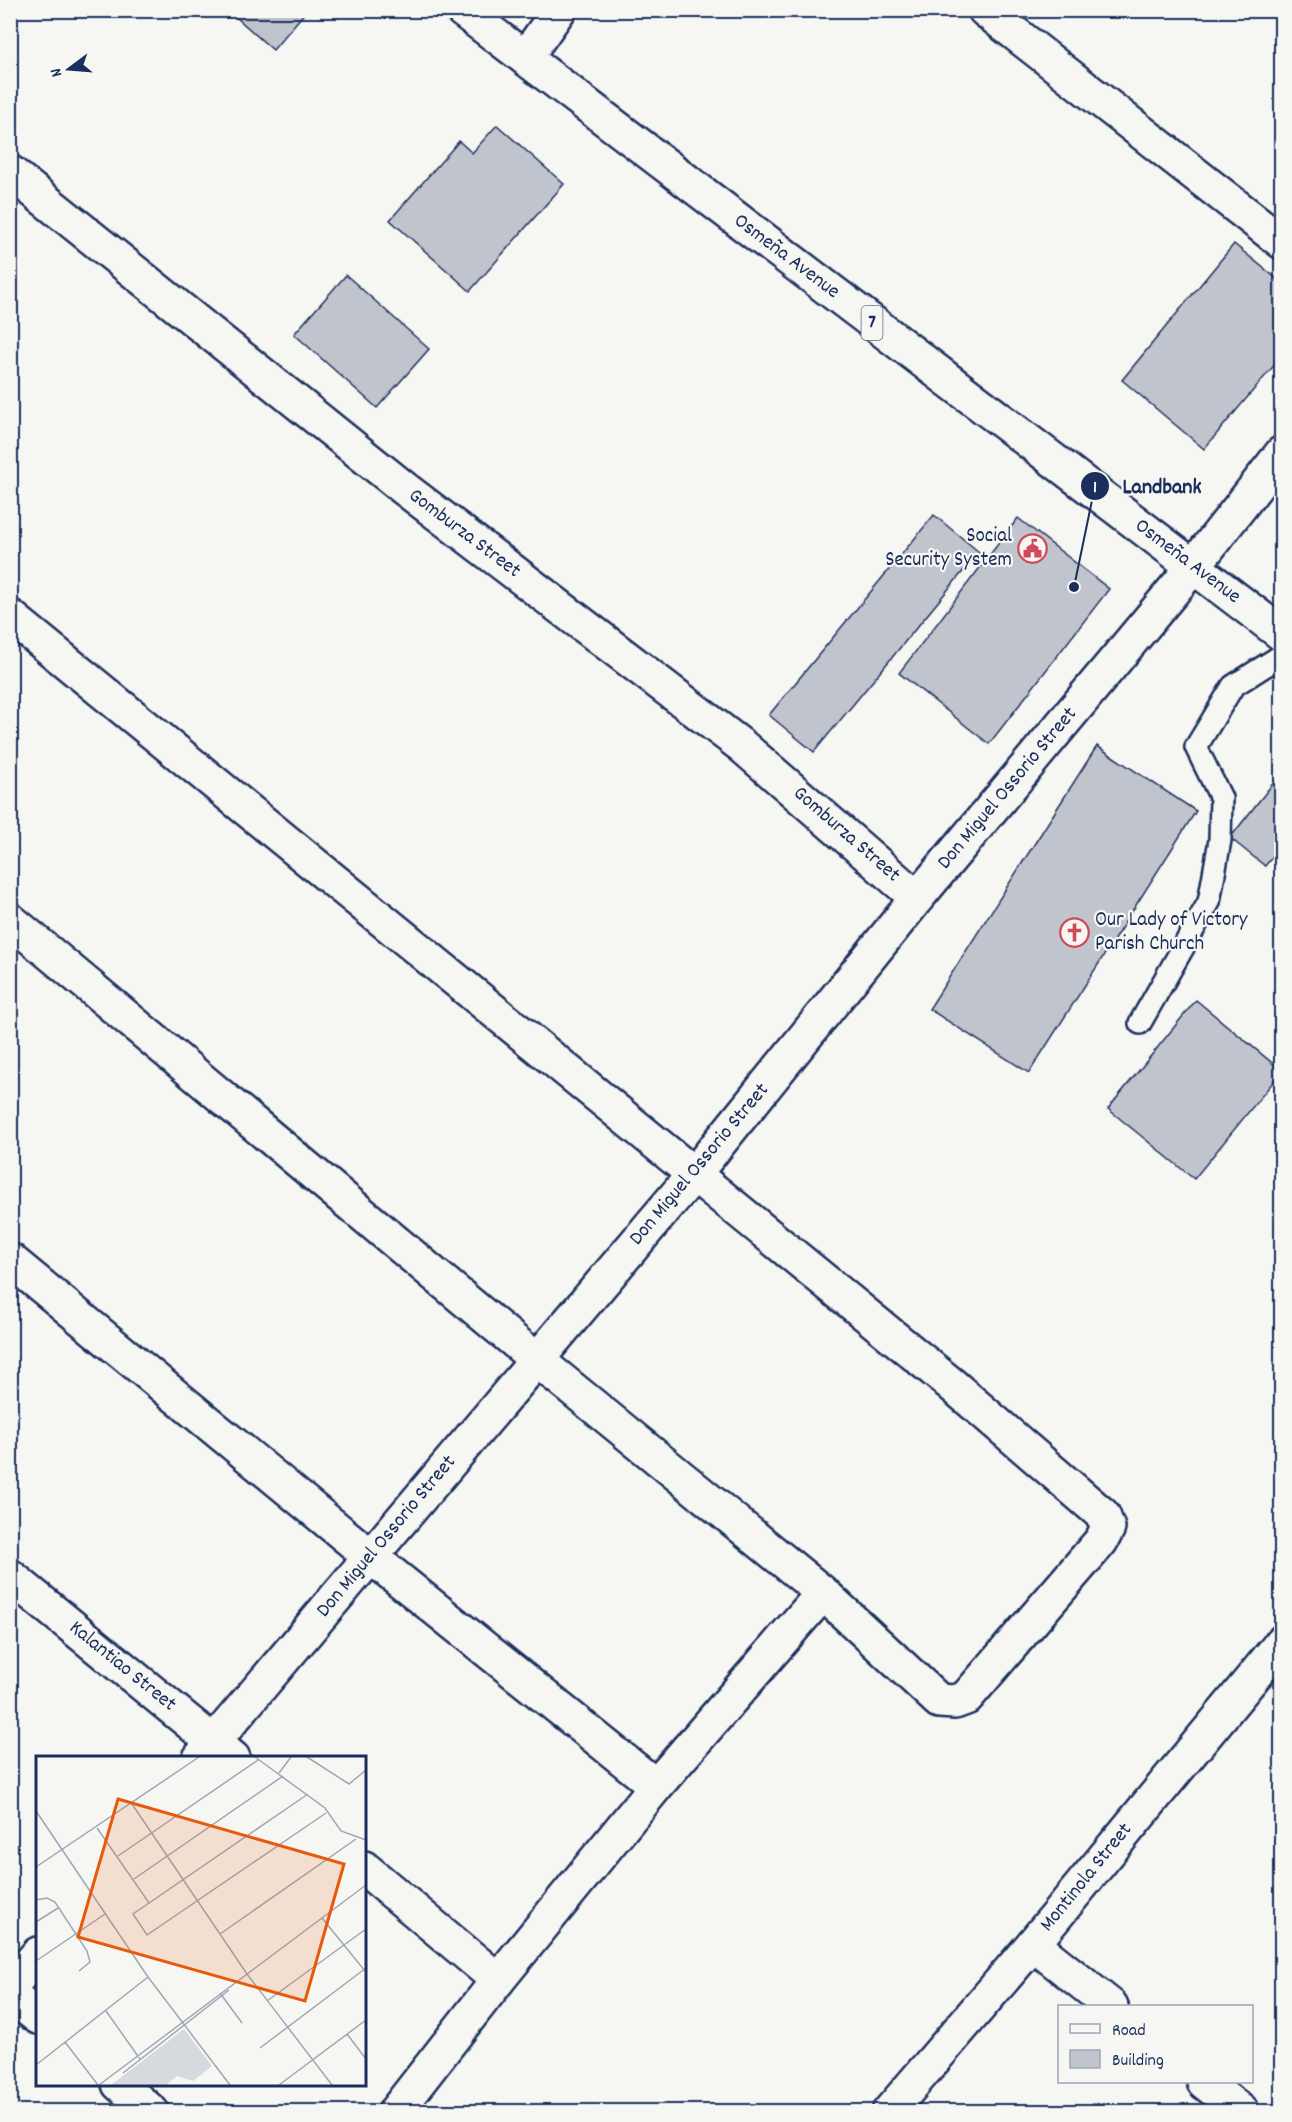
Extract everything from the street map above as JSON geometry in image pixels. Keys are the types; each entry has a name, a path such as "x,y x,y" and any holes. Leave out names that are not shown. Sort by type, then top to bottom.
{"street":[{"name":"Osmeña Avenue","path":"462,10 1281,634"},
{"path":"525,58 559,10"},
{"path":"985,10 1281,242"},
{"name":"Gomburza Street","path":"10,172 405,489 742,746 917,897"},
{"name":"Don Miguel Ossorio Street","path":"215,1752 371,1557 695,1173 917,897 1193,567 1281,453"},
{"path":"10,616 951,1384 1103,1515 1108,1528 1101,1541 966,1698 956,1702 939,1701 823,1593 537,1360 10,920"},
{"path":"10,1260 371,1557 656,1786"},
{"name":"Kalantiao Street","path":"10,1576 215,1752"},
{"path":"395,2112 498,1980 656,1786 823,1593"},
{"name":"Montinola Street","path":"889,2112 1033,1944 1281,1642"},
{"path":"366,1870 498,1980"},
{"path":"1033,1944 1109,2005"},
{"path":"10,1987 36,1956"},
{"path":"10,1995 36,2016"},
{"path":"1205,2083 1242,2112"},
{"path":"121,2086 153,2112"}],"lane":[{"path":"1140,1023 1209,902 1220,840 1221,798 1196,747 1233,686 1281,655"}],"building":[{"path":"228,10 307,10 273,50"},
{"path":"497,125 564,184 470,291 390,220 459,141 472,153"},
{"path":"1234,244 1282,283 1282,356 1204,449 1122,380"},
{"path":"346,275 429,349 377,408 294,334"},
{"path":"934,515 979,552 814,752 769,715"},
{"path":"1018,518 1109,589 989,744 899,673"},
{"path":"1097,746 1196,811 1029,1073 929,1009"},
{"path":"1282,772 1282,845 1265,866 1230,838"},
{"path":"1196,1000 1282,1071 1194,1179 1108,1109"}],"place":[{"name":"Social Security System","path":"1033,549"},
{"name":"Landbank","path":"1074,587"},
{"name":"Our Lady of Victory Parish Church","path":"1074,933"}]}
